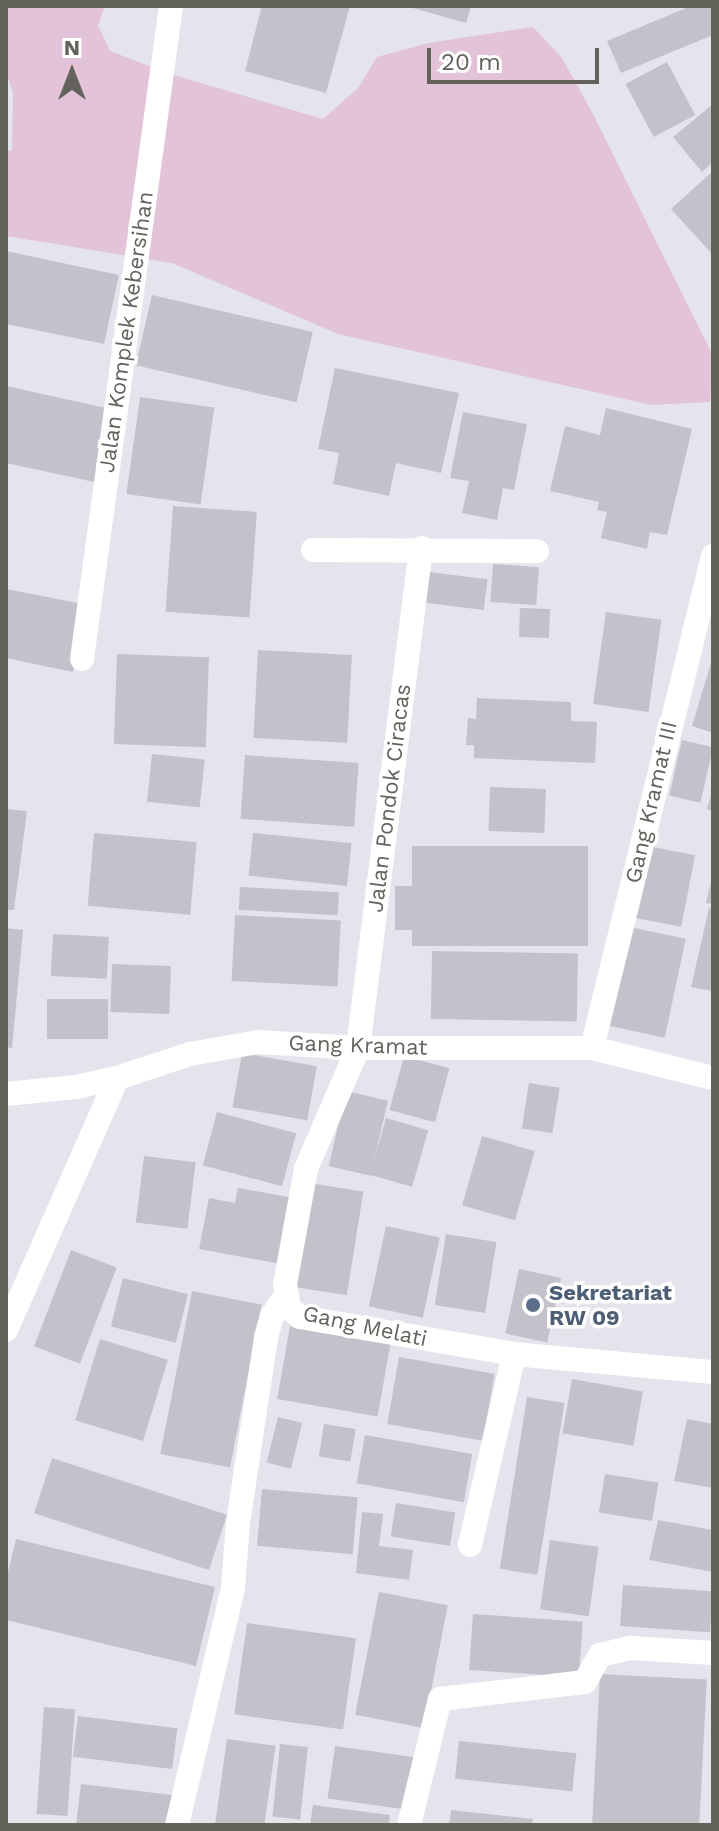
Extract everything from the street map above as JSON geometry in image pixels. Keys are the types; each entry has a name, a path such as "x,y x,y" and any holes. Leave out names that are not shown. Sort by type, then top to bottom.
{"street":[{"name":"Jalan Komplek Kebersihan","path":"82,659 171,6"},
{"path":"313,550 421,548 537,551"},
{"name":"Jalan Pondok Ciracas","path":"358,1048 421,548"},
{"name":"Gang Kramat III","path":"592,1048 713,556"},
{"name":"Gang Kramat","path":"6,1094 117,1078 190,1054 258,1042 358,1048 592,1048 713,1078"},
{"name":"Gang Melati","path":"358,1048 306,1169 285,1297 289,1308 300,1317 514,1354 713,1372"},
{"path":"6,1330 35,1257 117,1078"},
{"path":"177,1825 233,1588 238,1523 266,1337 272,1316 285,1297"},
{"path":"470,1545 514,1354"},
{"path":"409,1825 440,1699 585,1682 600,1655 631,1648 713,1653"}],"shaded area":[{"path":"6,6 105,6 98,25 110,51 167,73 323,119 358,88 377,57 428,43 533,27 562,58 594,116 713,356 710,402 651,405 338,334 172,263 6,236 6,151 12,150 13,93 6,72"}],"building":[{"path":"262,6 350,6 326,93 245,71"},
{"path":"406,6 471,6 466,23"},
{"path":"691,6 713,6 713,35 621,73 607,41"},
{"path":"667,62 695,115 654,137 626,84"},
{"path":"713,104 713,162 702,172 673,137"},
{"path":"713,171 713,255 671,209"},
{"path":"6,251 119,275 104,344 6,324"},
{"path":"152,295 313,332 297,402 136,365"},
{"path":"335,368 459,393 441,473 396,463 389,496 333,484 339,453 318,449"},
{"path":"6,386 115,410 99,483 6,463"},
{"path":"140,397 214,407 201,504 126,494"},
{"path":"606,408 692,429 667,535 650,532 647,549 601,538 607,512 597,510 599,502 550,491 565,426 600,435"},
{"path":"463,412 527,424 514,490 503,488 497,520 462,513 469,481 450,478"},
{"path":"173,506 257,512 249,618 166,612"},
{"path":"493,564 539,567 536,605 490,602"},
{"path":"429,572 488,579 484,610 425,603"},
{"path":"6,589 88,605 73,672 6,658"},
{"path":"520,608 550,609 549,638 519,637"},
{"path":"606,612 661,620 649,712 593,704"},
{"path":"258,650 352,655 347,743 253,738"},
{"path":"117,654 209,657 206,747 114,744"},
{"path":"713,656 713,733 692,726"},
{"path":"477,698 571,702 571,721 597,722 595,763 474,758 474,745 466,745 468,718 476,719"},
{"path":"682,740 713,747 700,803 669,796"},
{"path":"152,754 205,760 200,807 147,802"},
{"path":"245,755 359,763 354,827 241,819"},
{"path":"490,787 546,789 544,833 488,831"},
{"path":"713,787 713,811 707,809"},
{"path":"6,809 27,811 14,910 6,910"},
{"path":"94,833 197,842 190,915 88,906"},
{"path":"253,833 351,843 347,886 249,876"},
{"path":"412,846 588,846 588,946 412,946 412,930 395,930 395,886 412,886"},
{"path":"648,846 695,855 681,927 634,918"},
{"path":"713,877 713,904 706,903"},
{"path":"240,887 339,892 338,915 239,910"},
{"path":"709,908 713,909 713,991 691,987"},
{"path":"235,915 341,921 337,986 232,981"},
{"path":"630,927 686,939 665,1038 609,1026"},
{"path":"6,928 23,930 12,1048 6,1047"},
{"path":"53,934 109,937 107,979 51,976"},
{"path":"432,951 578,954 577,1022 431,1019"},
{"path":"112,964 171,966 169,1014 110,1012"},
{"path":"47,999 108,999 108,1039 47,1039"},
{"path":"242,1053 317,1066 307,1120 232,1107"},
{"path":"404,1056 449,1068 435,1122 390,1110"},
{"path":"529,1083 560,1088 552,1133 522,1128"},
{"path":"346,1091 388,1101 371,1176 329,1166"},
{"path":"217,1112 296,1133 282,1186 203,1165"},
{"path":"386,1118 428,1130 412,1187 370,1175"},
{"path":"482,1136 535,1151 515,1220 462,1205"},
{"path":"144,1156 196,1162 187,1229 136,1223"},
{"path":"309,1183 363,1192 347,1295 293,1287"},
{"path":"238,1188 294,1198 281,1264 199,1249 209,1198 235,1203"},
{"path":"386,1226 440,1237 423,1318 369,1306"},
{"path":"446,1234 496,1242 485,1313 435,1305"},
{"path":"71,1250 117,1268 80,1364 34,1346"},
{"name":"Sekretariat RW 09","path":"519,1269 561,1278 547,1342 505,1334"},
{"path":"123,1278 188,1294 176,1343 111,1327"},
{"path":"192,1291 262,1305 230,1467 160,1454"},
{"path":"290,1326 390,1344 378,1417 277,1399"},
{"path":"100,1339 168,1360 143,1441 75,1420"},
{"path":"399,1357 495,1374 483,1441 387,1424"},
{"path":"572,1379 643,1392 633,1446 562,1433"},
{"path":"527,1397 565,1403 537,1575 500,1569"},
{"path":"278,1417 302,1423 291,1469 267,1463"},
{"path":"687,1419 713,1424 713,1488 674,1481"},
{"path":"324,1424 356,1429 350,1462 319,1457"},
{"path":"365,1435 472,1454 464,1502 356,1483"},
{"path":"52,1458 227,1515 209,1570 34,1513"},
{"path":"605,1474 658,1482 652,1521 599,1513"},
{"path":"262,1489 358,1497 353,1554 257,1546"},
{"path":"396,1503 455,1512 450,1546 391,1537"},
{"path":"362,1512 383,1514 379,1546 413,1550 409,1580 356,1573"},
{"path":"658,1520 713,1530 713,1572 649,1560"},
{"path":"16,1539 215,1587 196,1666 6,1620 6,1580"},
{"path":"550,1540 599,1547 589,1616 540,1609"},
{"path":"623,1585 713,1591 710,1632 620,1626"},
{"path":"379,1592 448,1605 424,1728 355,1715"},
{"path":"473,1614 583,1622 579,1678 469,1670"},
{"path":"247,1623 356,1638 343,1729 234,1714"},
{"path":"600,1674 707,1680 699,1825 592,1825"},
{"path":"44,1707 75,1709 67,1816 37,1814"},
{"path":"78,1716 177,1728 172,1769 73,1757"},
{"path":"227,1739 276,1746 264,1825 215,1825"},
{"path":"459,1741 576,1753 572,1791 455,1779"},
{"path":"280,1744 308,1747 300,1820 272,1817"},
{"path":"335,1746 420,1758 413,1810 328,1798"},
{"path":"81,1784 172,1795 168,1825 76,1825"},
{"path":"313,1805 390,1815 389,1825 310,1825"},
{"path":"451,1810 533,1819 532,1825 449,1825"}],"place":[{"name":"Sekretariat RW 09","path":"533,1305"}]}
